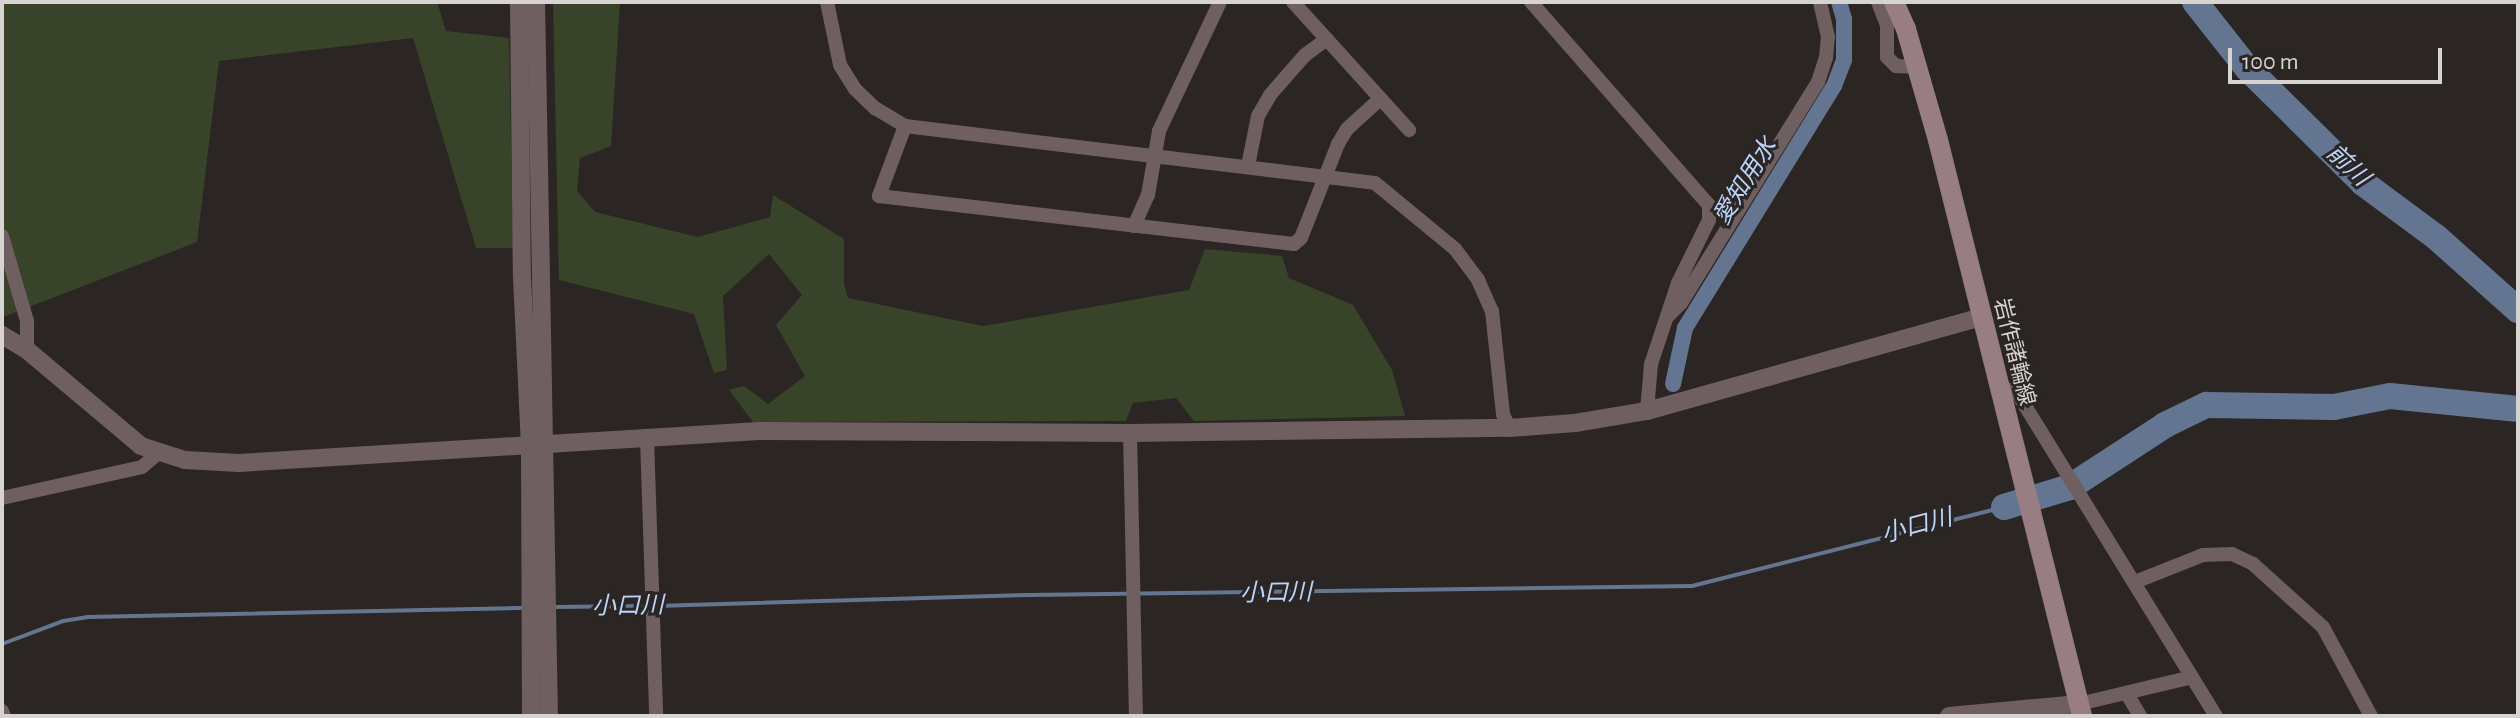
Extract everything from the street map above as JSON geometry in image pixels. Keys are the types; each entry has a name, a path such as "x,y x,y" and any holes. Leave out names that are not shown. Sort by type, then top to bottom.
{"main road":[{"name":"岩作諸輪線","path":"1894,2 1917,67 2080,710"}],"street":[{"path":"519,2 522,277 538,446"},
{"path":"536,2 539,543 541,627 549,716"},
{"path":"827,2 840,65 855,89 875,108 905,126 1375,183 1468,263 1492,311 1503,414 1509,428"},
{"path":"1134,226 1148,195 1159,131 1220,2"},
{"path":"1293,2 1409,130"},
{"path":"1531,2 1709,205 1709,220 1678,283 1651,364 1647,411"},
{"path":"1665,318 1681,303 1818,82 1826,58 1828,37 1820,2"},
{"path":"1878,2 1887,25 1887,57 1896,66 1917,67"},
{"path":"1248,166 1258,116 1270,95 1305,55 1327,39"},
{"path":"905,126 879,196 1294,244 1301,238 1347,129 1380,99"},
{"path":"2,236 27,321 27,350"},
{"path":"2,335 27,350 126,436 185,460 239,463 759,431 1130,433 1509,428 1575,423 1647,411 1981,317"},
{"path":"1998,388 2016,391 2216,716"},
{"path":"1130,433 1136,716"},
{"path":"647,438 656,716"},
{"path":"2,498 142,467 159,452"},
{"path":"2135,582 2203,555 2232,554 2253,564 2323,627 2371,716"},
{"path":"531,716 541,627"},
{"path":"1949,716 2080,710 2192,677"},
{"path":"2127,694 2140,716"}],"green space":[{"path":"2,2 437,2 446,31 509,38 513,248 476,248 413,38 219,61 197,242 3,317"},
{"path":"553,2 620,2 611,146 580,158 577,191 595,212 698,237 770,217 773,195 844,239 844,284 848,298 983,326 1189,290 1205,249 1282,256 1289,278 1353,305 1392,370 1405,416 1194,421 1176,398 1133,403 1126,421 753,422 729,390 744,386 768,404 805,376 776,325 802,295 769,254 723,296 727,370 714,373 694,314 559,280"}],"waterway":[{"name":"愛知用水","path":"1673,384 1685,328 1834,86 1844,60 1844,19 1839,2"},
{"name":"前川","path":"2195,2 2248,69 2363,183 2436,237 2518,310"},
{"name":"小口川","path":"2004,507 2070,487 2165,425 2206,405 2334,407 2390,396 2518,409"},
{"name":"小口川","path":"656,606 1030,595 1692,586 2004,507"},
{"name":"小口川","path":"552,607 647,606"},
{"name":"小口川","path":"2,644 63,621 87,617 527,608"}]}
